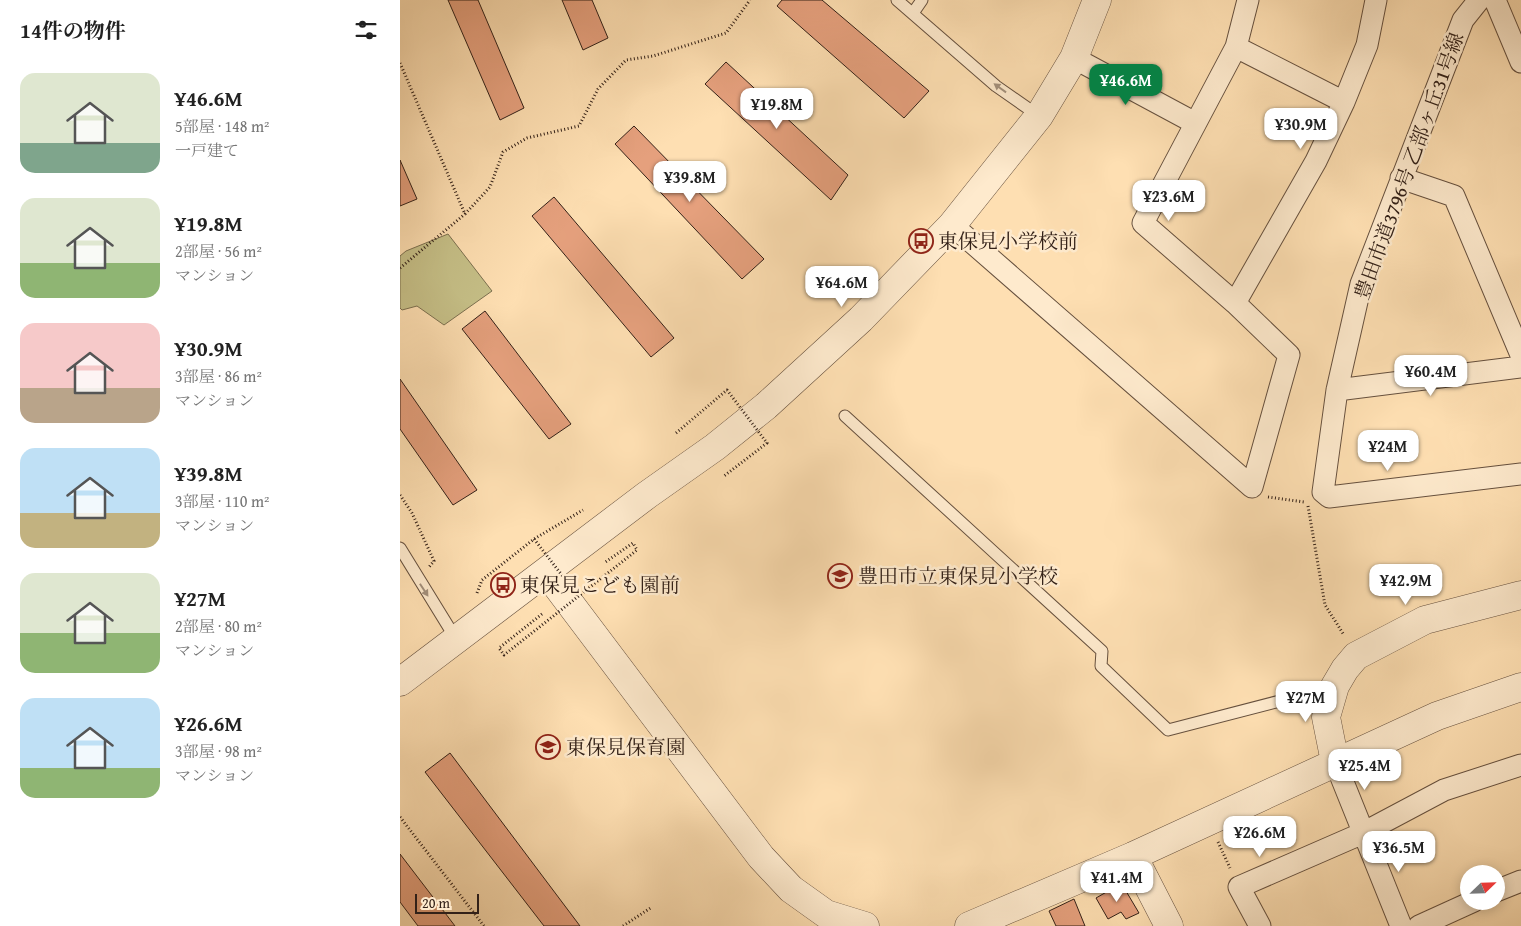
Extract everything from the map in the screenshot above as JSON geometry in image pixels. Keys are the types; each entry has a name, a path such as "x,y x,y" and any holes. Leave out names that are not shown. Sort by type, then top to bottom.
{"street":[{"path":"400,682 766,406 861,319 952,225 1039,116 1074,58 1097,0"},
{"path":"952,225 1252,487 1289,355 1235,303 1143,223 1236,47 1248,0"},
{"path":"1235,303 1316,161 1344,102 1367,45 1376,0"},
{"name":"豊田市道3796号 乙部ヶ丘31号線","path":"1479,0 1463,20 1362,284 1337,390 1322,492 1329,497 1521,474"},
{"path":"1495,0 1521,62"},
{"path":"1236,47 1344,102"},
{"path":"1074,58 1195,123"},
{"path":"1401,178 1454,196 1521,355"},
{"path":"1337,390 1521,368"},
{"path":"547,573 761,857 791,889 826,914 865,926"},
{"path":"1401,926 1334,762 1326,717 1335,686 1345,669 1356,656 1426,620 1521,595"},
{"path":"970,926 1132,856 1437,716 1521,688"},
{"path":"1260,926 1239,887 1363,833 1444,790 1521,765"},
{"path":"1132,856 1164,925"},
{"path":"1418,926 1460,907"}],"lane":[{"path":"896,0 996,86 1039,116"},
{"path":"913,13 922,0"},
{"path":"845,416 1102,651 1101,666 1168,730 1335,686"},
{"path":"400,548 456,639"}],"path":[{"path":"400,268 465,214 490,187 503,152 527,138 579,126 598,89 626,60 653,56 726,33 750,0"},
{"path":"400,63 465,214"},
{"path":"676,433 726,390 767,443 724,476"},
{"path":"1252,487 1261,496 1307,502 1325,605 1344,636"},
{"path":"400,495 412,513 434,561 427,570"},
{"path":"475,598 482,580 534,539 583,510"},
{"path":"534,539 578,596"},
{"path":"542,614 499,648 504,655 637,550 633,543 604,563"},
{"path":"400,817 484,926"},
{"path":"1213,833 1239,887"},
{"path":"623,926 652,907"}],"shaded area":[{"path":"448,234 492,291 444,325 417,306 402,310 400,308 400,256 406,251"}],"building":[{"path":"448,0 478,0 524,108 500,120"},
{"path":"562,0 592,0 608,38 583,50"},
{"path":"782,0 822,0 929,91 904,118 777,6"},
{"path":"726,62 848,175 831,200 705,84"},
{"path":"634,126 764,259 742,279 615,144"},
{"path":"400,160 417,199 400,206"},
{"path":"554,197 674,338 651,357 532,216"},
{"path":"485,311 571,424 549,439 462,329"},
{"path":"400,379 477,490 453,505 400,429"},
{"path":"450,753 580,926 544,926 425,772"},
{"path":"400,854 455,926 418,926 400,902"},
{"path":"1117,886 1118,889 1123,886 1139,913 1126,919 1121,912 1108,919 1096,898"},
{"path":"1074,899 1085,926 1056,926 1049,911"}],"place":[{"name":"東保見小学校前","path":"921,241"},
{"name":"豊田市立東保見小学校","path":"840,576"},
{"name":"東保見こども園前","path":"503,585"},
{"name":"東保見保育園","path":"548,747"}]}
